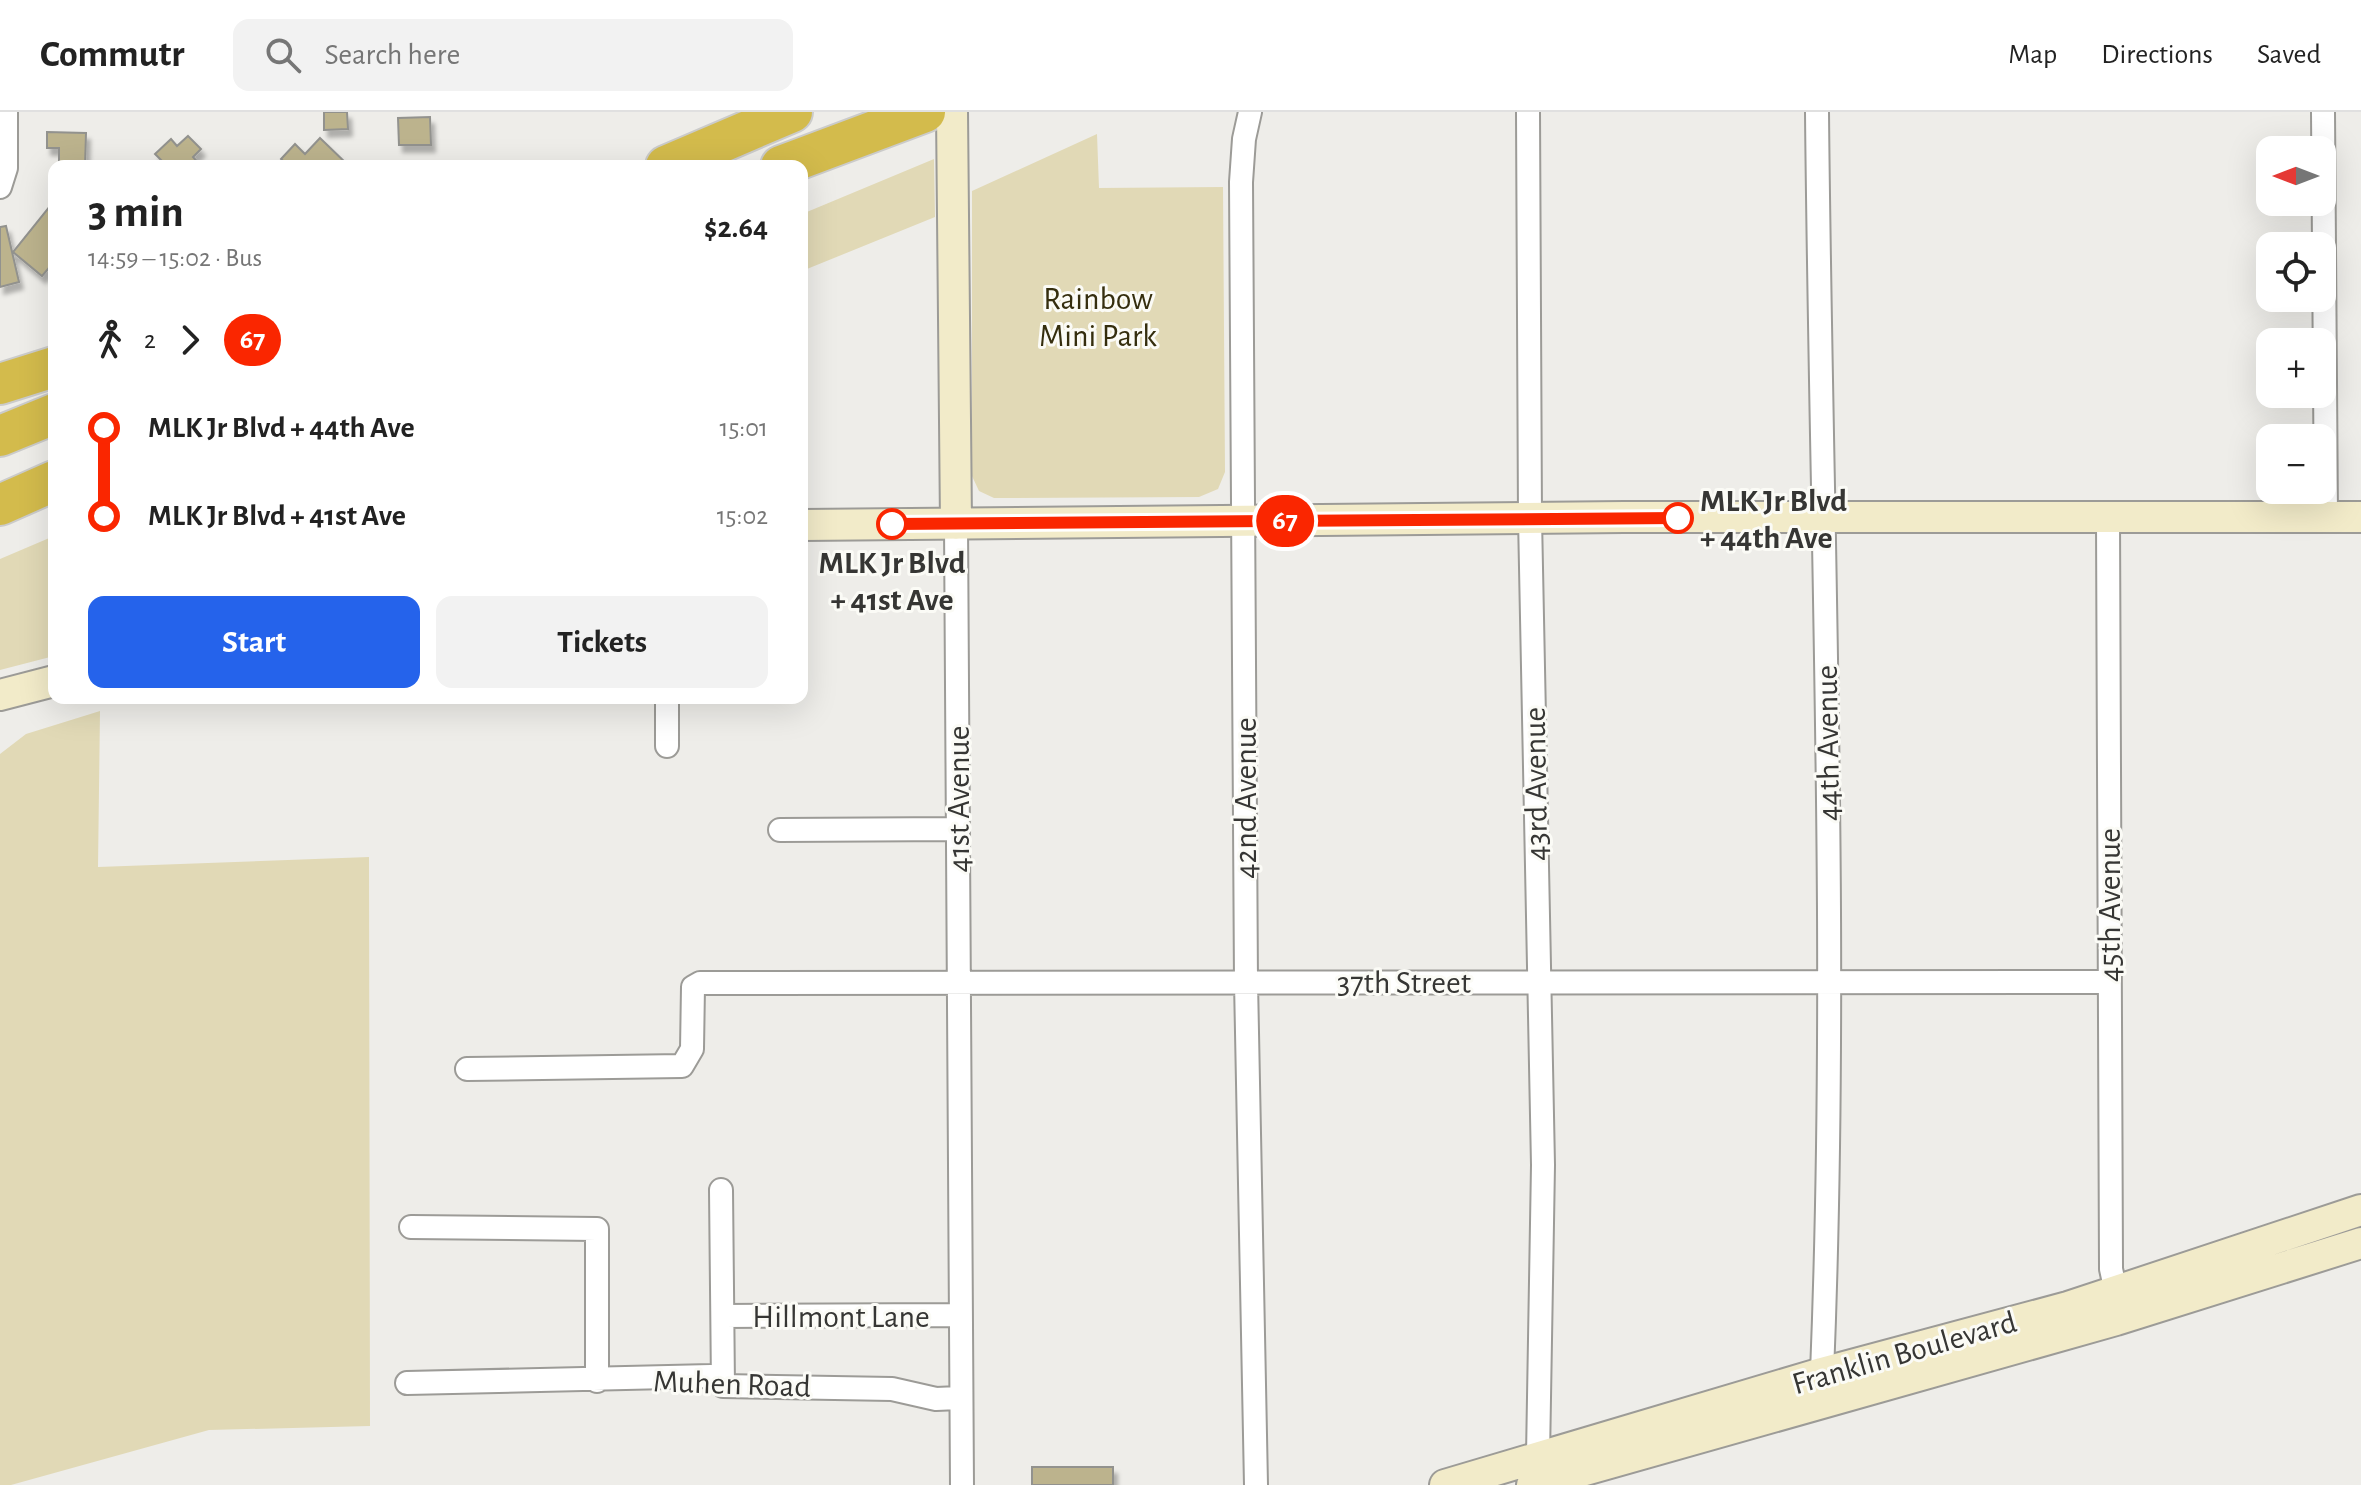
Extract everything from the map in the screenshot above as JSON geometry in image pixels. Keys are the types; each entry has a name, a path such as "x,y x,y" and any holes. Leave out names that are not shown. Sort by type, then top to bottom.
{"highway":[{"path":"680,160 792,112"},
{"path":"797,160 925,112"},
{"path":"0,384 48,369"},
{"path":"0,436 48,416"},
{"path":"0,505 48,484"}],"main road":[{"name":"41st Avenue","path":"952,112 956,524"},
{"path":"808,525 1530,518 2361,517"},
{"path":"0,695 48,683"},
{"path":"2002,1324 2050,1327 2159,1292 2203,1292 2229,1272 2322,1240 2356,1212"},
{"name":"Franklin Boulevard","path":"1535,1470 1691,1414 1822,1373 2116,1292 2356,1212"},
{"name":"Franklin Boulevard","path":"1445,1485 1535,1470 2105,1324 2361,1243"}],"street":[{"path":"0,187 6,168 6,112"},
{"name":"42nd Avenue","path":"1250,112 1244,139 1241,182 1246,982 1256,1485"},
{"name":"43rd Avenue","path":"1528,112 1530,518 1543,1165 1535,1470"},
{"name":"44th Avenue","path":"1817,112 1821,518 1827,688 1828,980 1822,1373"},
{"path":"2323,112 2326,517"},
{"name":"45th Avenue","path":"2108,519 2111,1269 2116,1292"},
{"name":"41st Avenue","path":"956,524 959,1398 962,1485"},
{"path":"667,704 667,746"},
{"path":"780,830 958,829"},
{"name":"37th Street","path":"467,1069 682,1066 692,1049 693,987 700,983 2109,982"},
{"name":"Hillmont Lane","path":"721,1190 723,1386"},
{"path":"411,1227 597,1229 597,1381"},
{"name":"Hillmont Lane","path":"723,1316 960,1315"},
{"name":"Muhen Road","path":"407,1383 711,1376 723,1386 892,1389 936,1399 959,1398"}],"green space":[{"name":"Rainbow Mini Park","path":"1097,134 1099,188 1223,187 1225,472 1218,489 1199,497 994,498 979,491 972,476 972,191"},
{"path":"934,159 935,217 808,269 808,212"},
{"path":"48,539 48,658 0,670 0,559"},
{"path":"100,711 98,867 369,857 370,1426 209,1430 11,1485 0,1485 0,754 26,734"}],"building":[{"path":"324,112 347,112 348,129 324,130"},
{"path":"430,117 431,145 399,145 398,118"},
{"path":"47,132 86,133 85,160 59,160 59,148 47,148"},
{"path":"188,136 201,149 193,157 196,160 161,160 155,154 171,139 177,146"},
{"path":"320,138 343,160 281,159 295,144 305,154"},
{"path":"48,208 48,269 42,276 13,252"},
{"path":"6,226 19,282 0,287 0,227"},
{"path":"1032,1467 1113,1467 1113,1485 1032,1485"}],"bus line":[{"name":"67","path":"892,524 1678,518"}],"place":[{"name":"MLK Jr Blvd + 44th Ave","path":"1678,518"},
{"name":"MLK Jr Blvd + 41st Ave","path":"892,524"}]}
